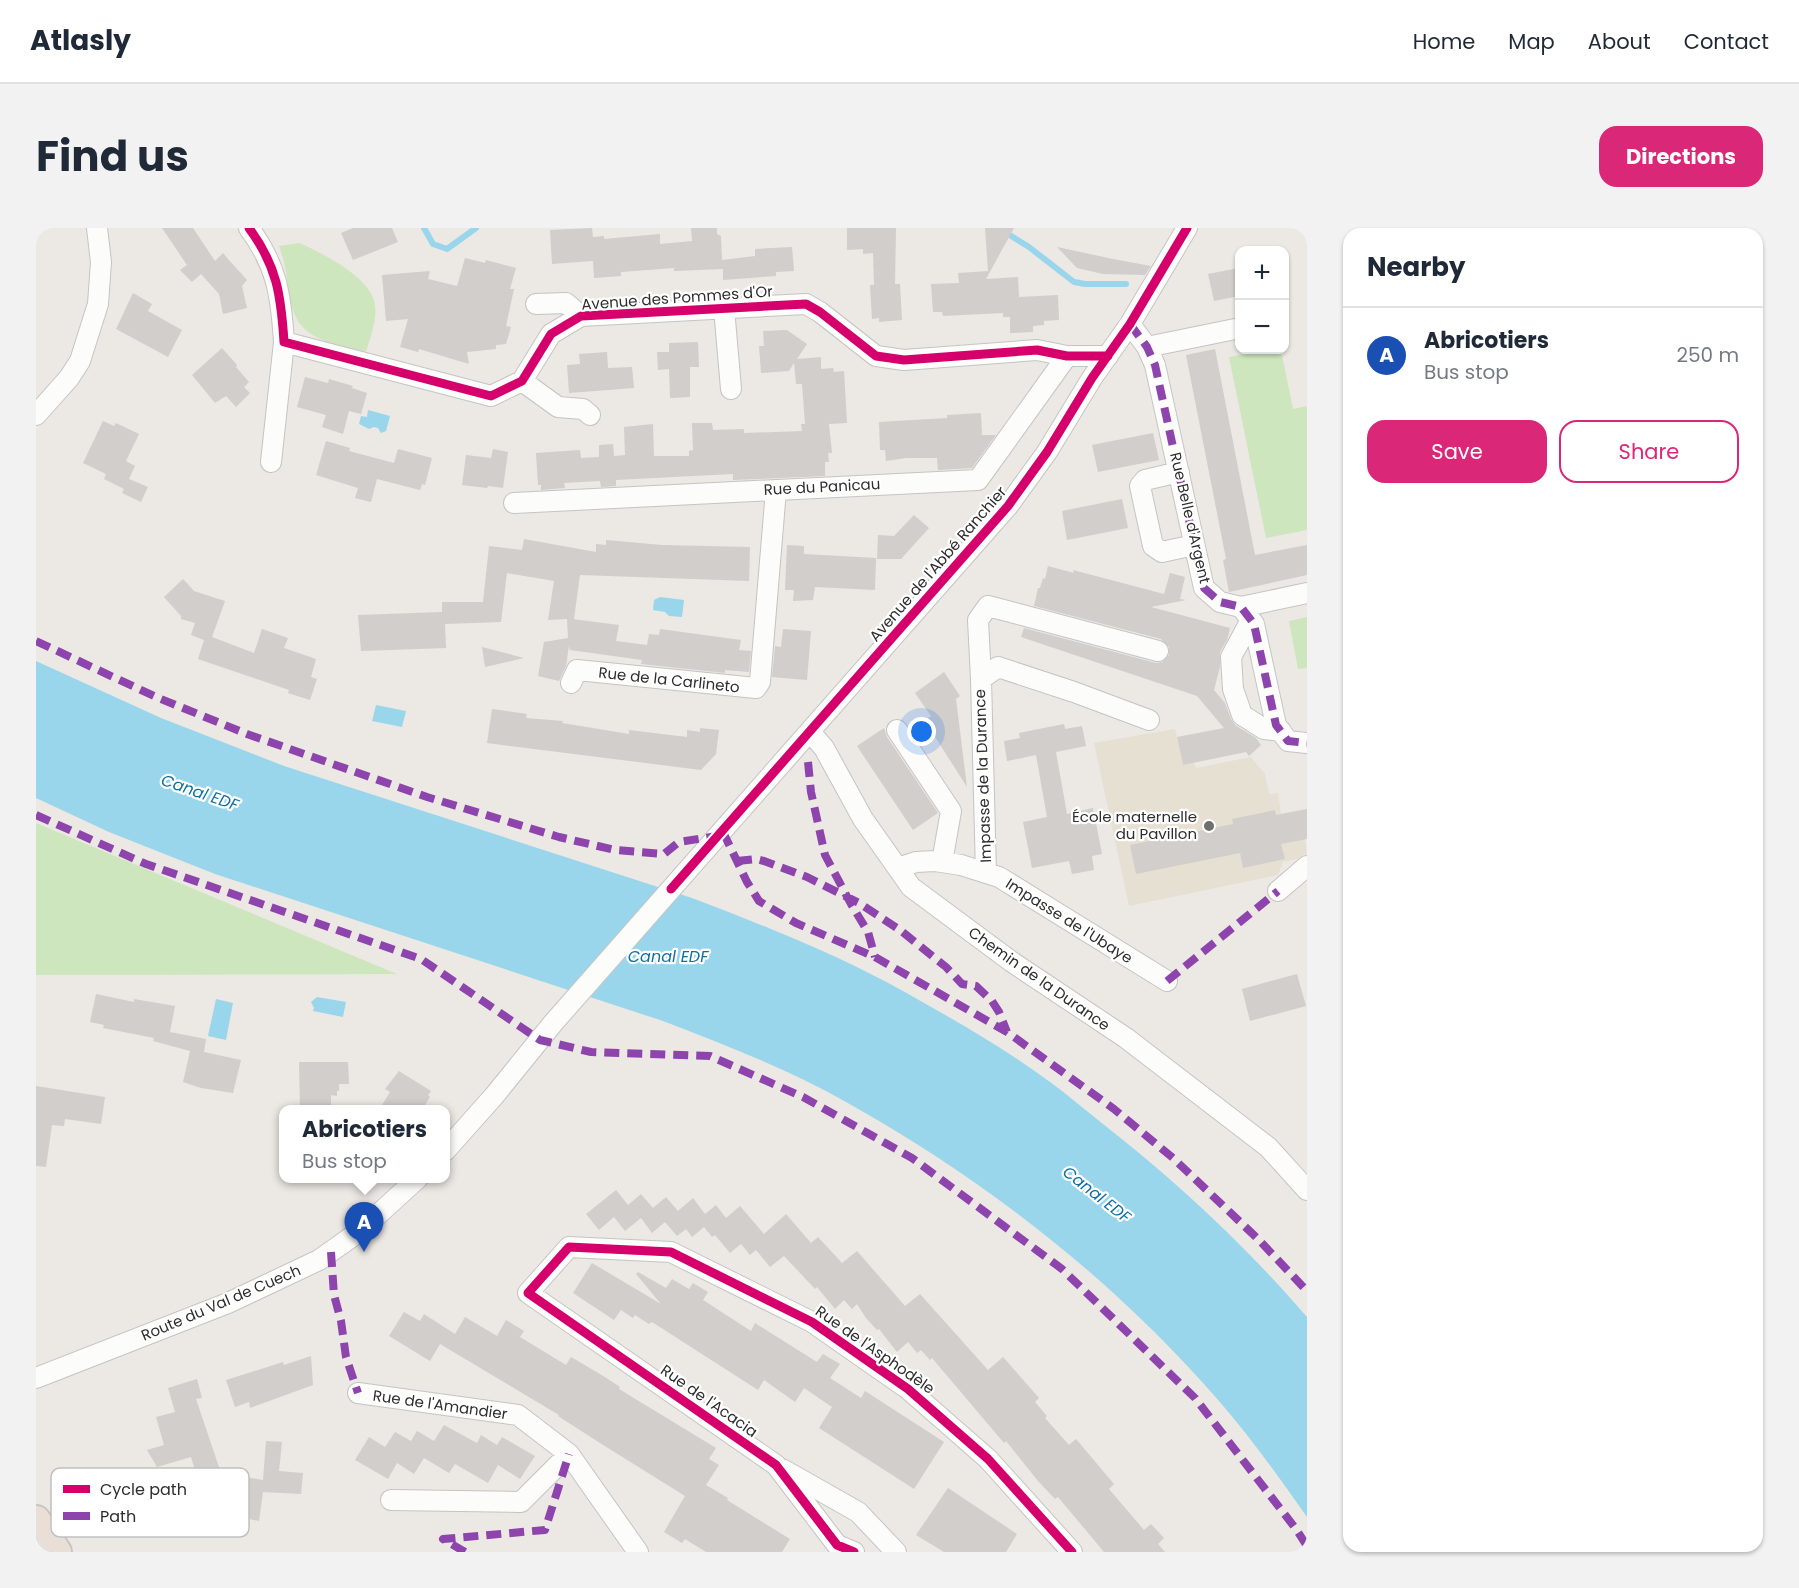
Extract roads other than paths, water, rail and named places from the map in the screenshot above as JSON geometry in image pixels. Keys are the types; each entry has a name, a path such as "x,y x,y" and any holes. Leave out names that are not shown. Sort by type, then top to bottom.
{"highway":[{"path":"36,1520 57,1552"}],"street":[{"path":"36,415 69,378 84,350 98,304 101,262 97,228"},
{"path":"249,228 261,243 275,274 282,307 284,342 271,462"},
{"name":"Avenue de l'Abbé Ranchier","path":"450,1145 554,1022 811,733 1008,506 1047,452 1092,378 1130,324 1187,228"},
{"path":"536,304 566,303 581,316"},
{"name":"Avenue des Pommes d'Or","path":"522,381 551,334 581,316 806,304 820,312 876,356 904,360 1037,350 1067,356 1108,356"},
{"path":"724,308 731,389"},
{"name":"Rue Belle d'Argent","path":"1130,324 1147,347 1155,365 1204,588 1220,602 1246,614"},
{"path":"1147,347 1235,329"},
{"path":"284,342 491,396 522,381 558,407 583,409 590,414"},
{"path":"1067,356 1092,378"},
{"name":"Rue du Panicau","path":"514,503 978,480 1067,356"},
{"path":"1179,472 1145,480 1140,486 1153,546 1162,552 1194,545"},
{"name":"Rue de la Carlineto","path":"571,683 578,670 756,688 760,682 776,490"},
{"path":"1246,614 1307,593"},
{"path":"981,679 978,620 988,606 1158,651"},
{"path":"1246,614 1254,624 1276,725 1288,741 1307,743"},
{"path":"1246,614 1231,657 1233,689 1242,715 1264,729 1281,731"},
{"name":"Impasse de la Durance","path":"986,873 981,679 998,667 1149,720"},
{"path":"897,730 951,811 942,862"},
{"name":"Chemin de la Durance","path":"811,733 824,748 863,819 911,887 1012,962 1126,1038 1268,1146 1307,1190"},
{"name":"Impasse de l'Ubaye","path":"898,868 916,862 942,862 961,865 999,877 1167,981"},
{"path":"1278,891 1307,866"},
{"name":"Route du Val de Cuech","path":"36,1378 228,1303 319,1260 360,1231 414,1183"},
{"name":"Rue de l'Asphodèle","path":"528,1293 569,1247 670,1252 812,1322 908,1389 988,1459 1072,1552"},
{"name":"Rue de l'Acacia","path":"528,1293 776,1466 858,1512 896,1552"},
{"name":"Rue de l'Amandier","path":"358,1393 518,1415 569,1454 638,1552"},
{"path":"391,1500 520,1502 569,1454"},
{"name":"Rue de l'Acacia","path":"776,1466 837,1545 854,1552"}],"water":[{"path":"368,410 390,416 386,431 381,433 378,428 369,429 359,424 361,416 367,417"},
{"path":"660,597 684,600 682,617 669,616 665,612 653,610 654,600"},
{"name":"Canal EDF","path":"36,661 161,718 284,766 692,898 772,930 878,977 1015,1057 1070,1097 1184,1192 1260,1265 1307,1317 1307,1517 1265,1458 1219,1401 1136,1314 1092,1274 998,1199 898,1132 846,1102 779,1068 663,1021 215,874 109,832 36,798"},
{"path":"376,705 406,711 402,727 372,721"},
{"path":"317,997 346,1002 343,1017 313,1011 311,1002"},
{"path":"216,999 233,1003 226,1040 208,1036"}],"waterway":[{"path":"424,228 433,244 447,249 476,228"},
{"path":"988,228 1008,234 1029,247 1074,282 1126,284"}],"place":[{"name":"École maternelle du Pavillon","path":"1209,826"},
{"name":"Abricotiers","path":"364,1252"}]}
